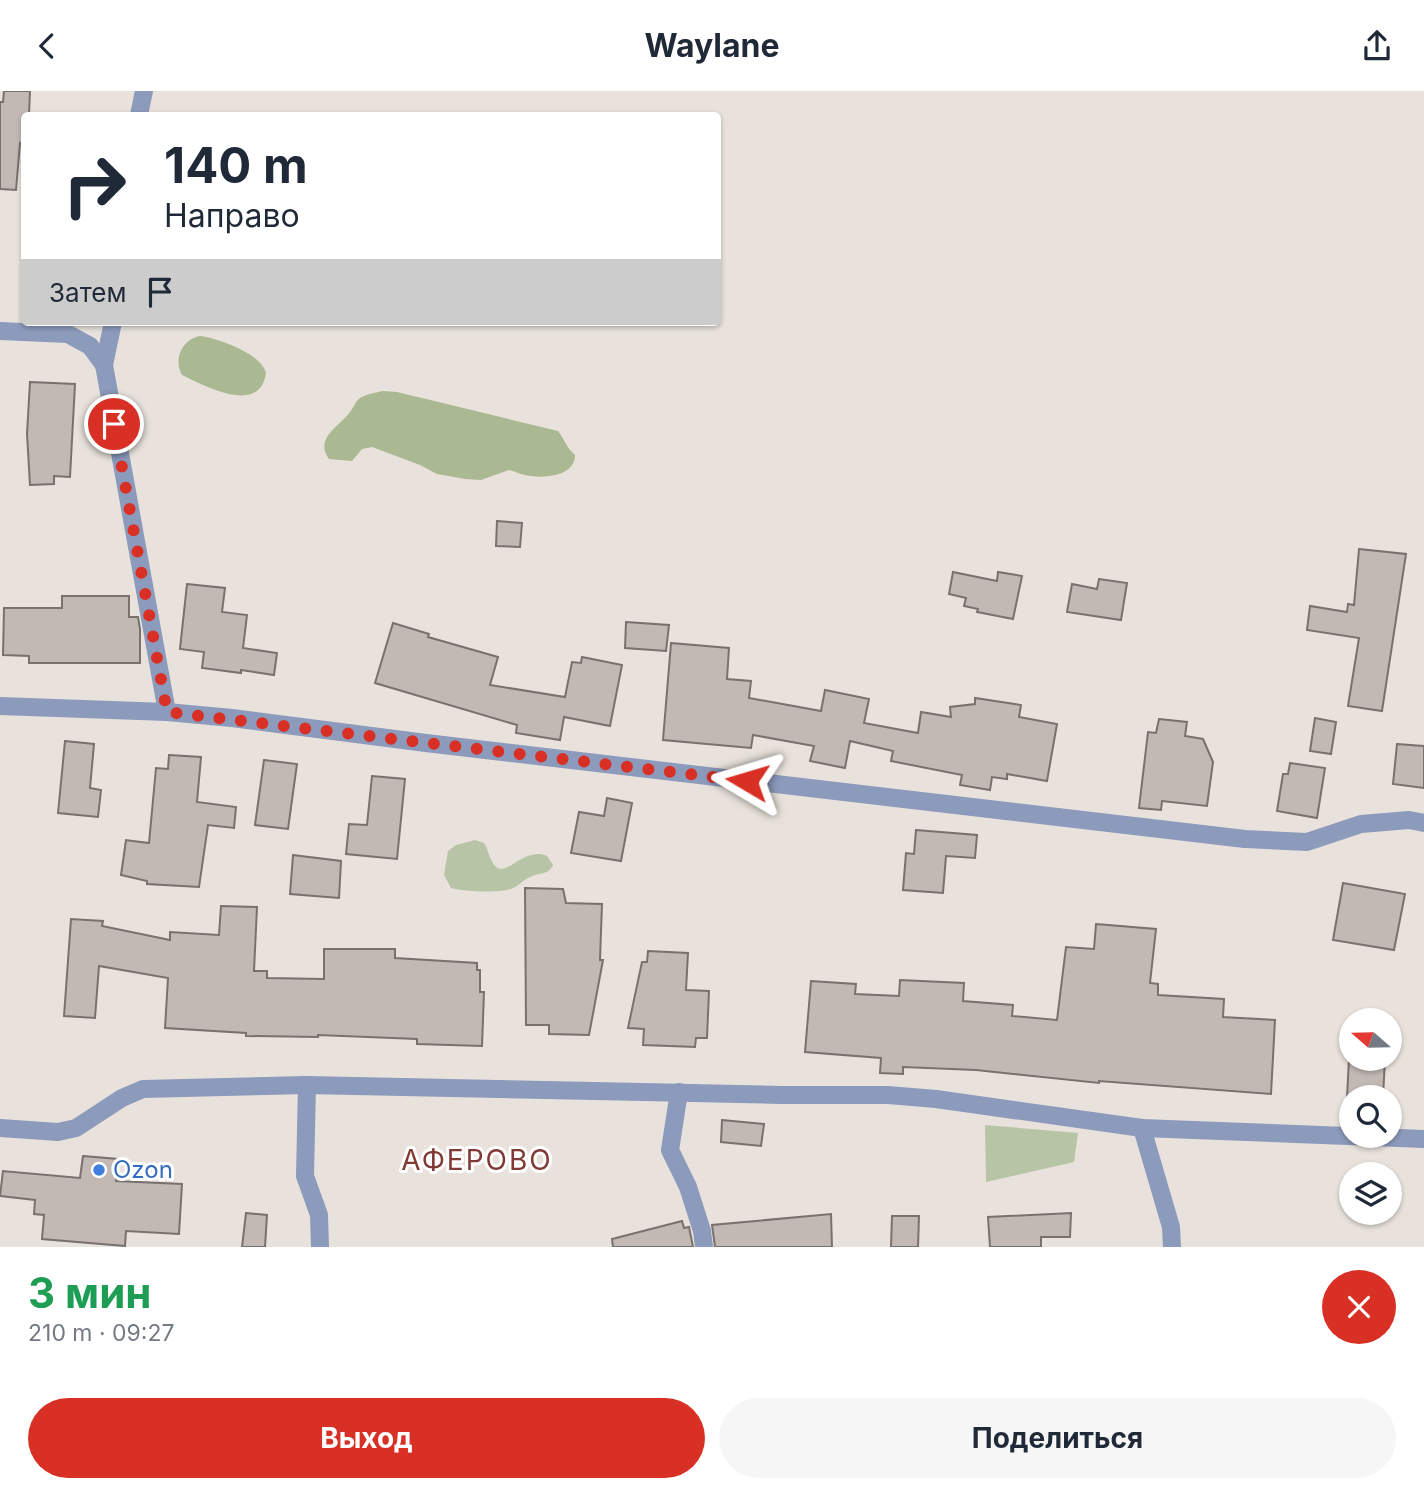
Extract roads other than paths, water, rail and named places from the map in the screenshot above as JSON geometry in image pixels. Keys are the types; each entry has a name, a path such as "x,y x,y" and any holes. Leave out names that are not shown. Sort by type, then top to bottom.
{"street":[{"path":"140,112 144,91"},
{"path":"112,326 104,365 167,712"},
{"path":"0,331 68,334 90,346 104,365"},
{"path":"0,706 167,712 1245,839 1307,842 1361,824 1409,820 1424,823"},
{"path":"307,1085 305,1176 319,1215 320,1247"},
{"path":"0,1128 58,1132 76,1128 122,1098 143,1089 307,1085 888,1095 936,1099 1142,1128 1424,1139"},
{"path":"679,1093 670,1150 688,1187 702,1231 704,1247"},
{"path":"1142,1128 1171,1227 1172,1247"}],"place":[{"name":"Ozon","path":"99,1170"}],"district":[{"name":"АФЕРОВО","path":"477,1160"}]}
